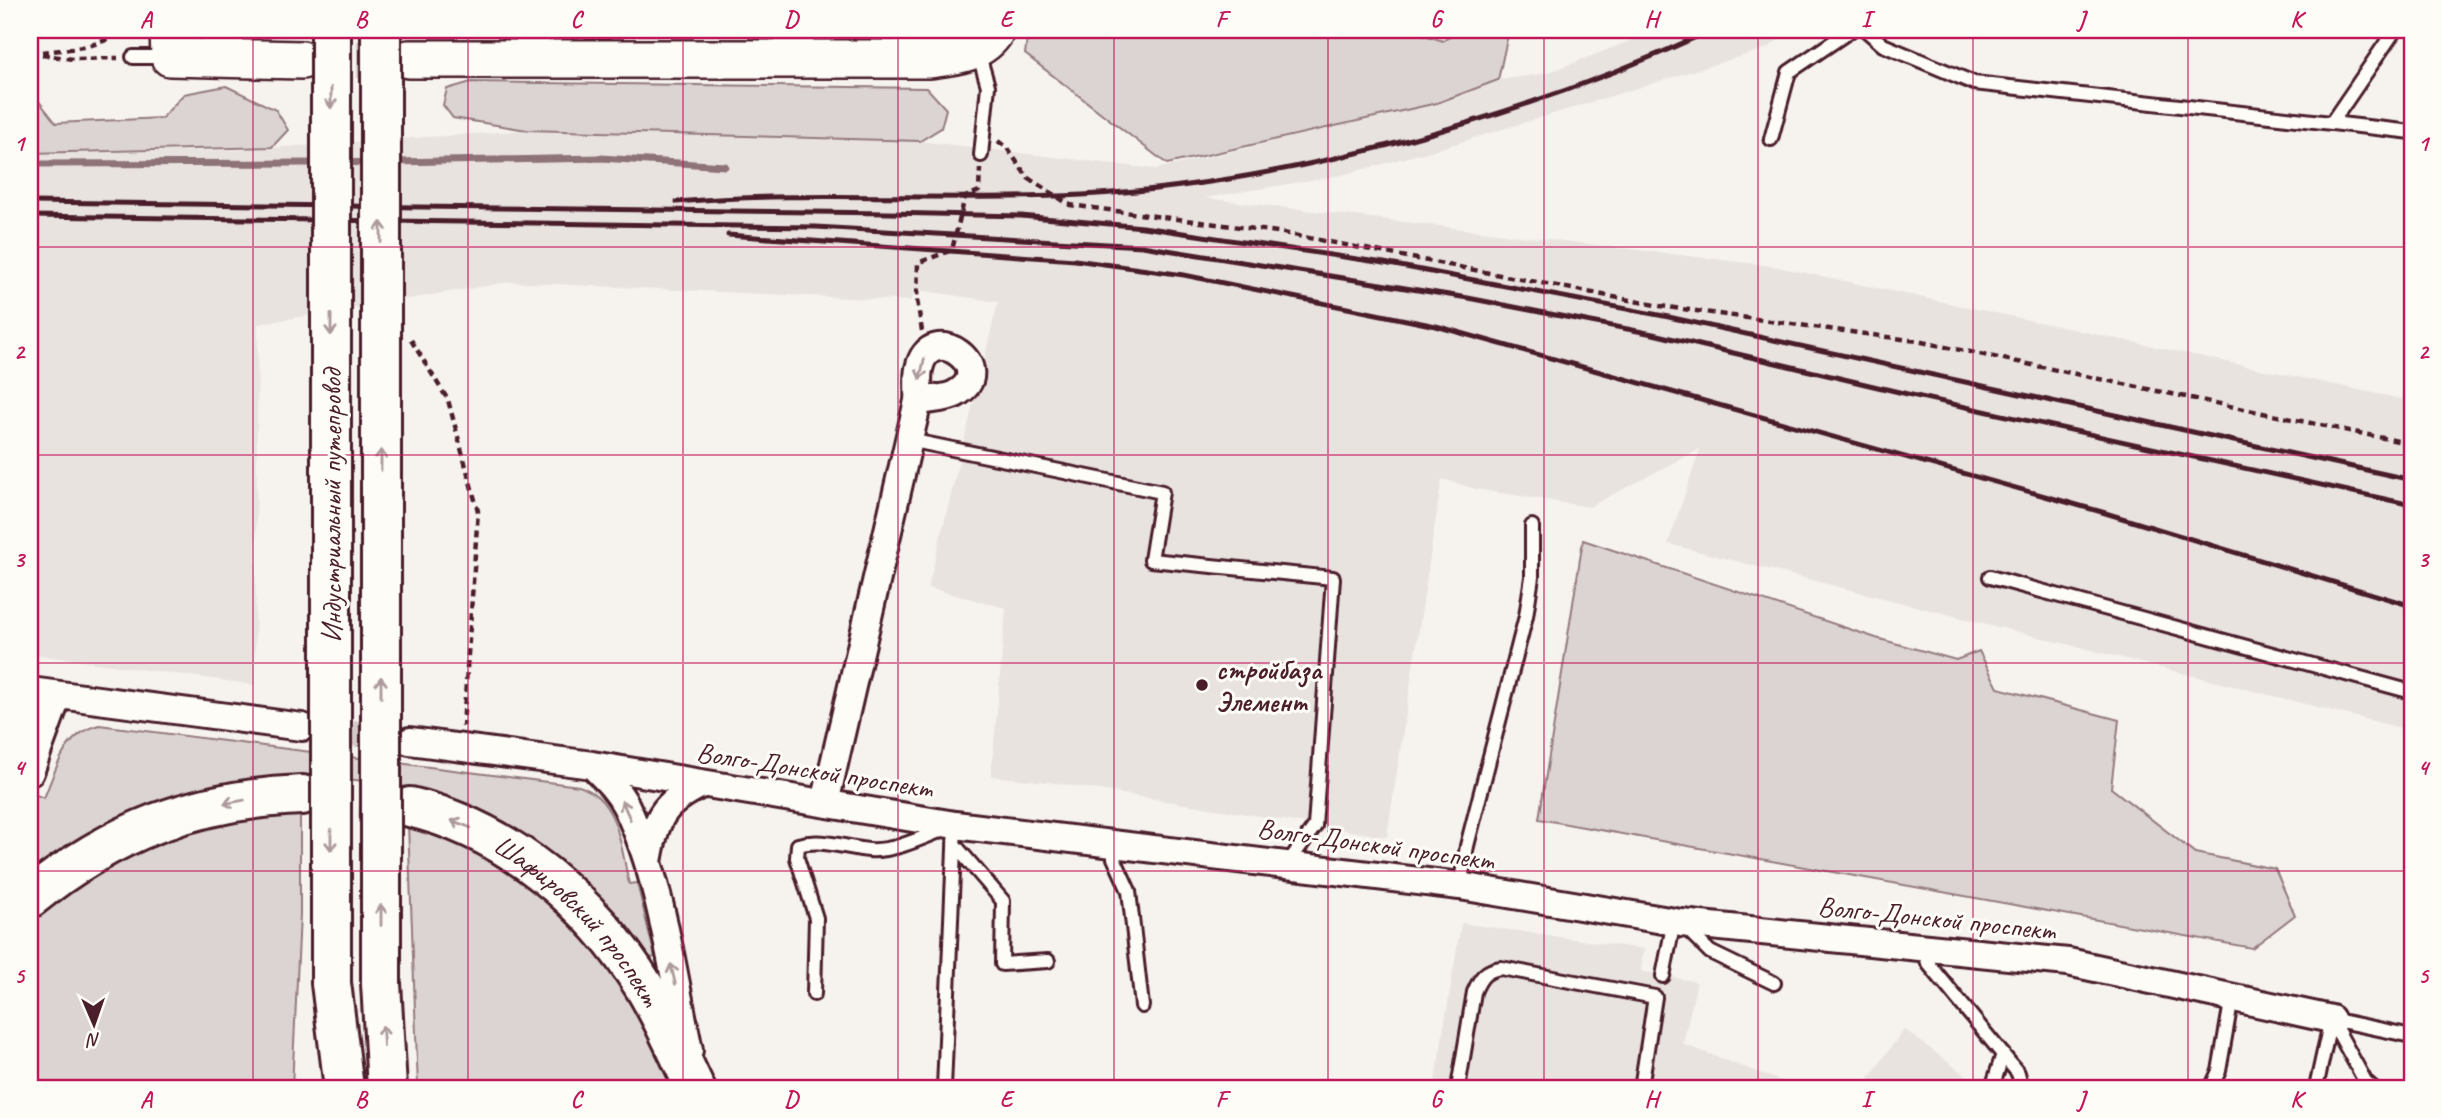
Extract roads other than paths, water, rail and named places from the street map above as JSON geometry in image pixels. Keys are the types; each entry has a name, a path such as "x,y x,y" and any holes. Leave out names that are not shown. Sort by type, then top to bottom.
{"main road":[{"name":"Индустриальный путепровод","path":"331,30 331,983"},
{"name":"Индустриальный путепровод","path":"381,30 381,983 387,1088"},
{"path":"30,898 67,867 142,827 204,807 266,796 302,794"},
{"name":"Шафировский проспект","path":"410,807 471,828 512,851 552,881 587,913 615,944 644,988 696,1088"},
{"path":"320,1088 331,983"},
{"path":"331,983 344,1088"}],"street":[{"path":"409,59 540,44 930,59 955,56 986,39"},
{"path":"169,43 302,60"},
{"path":"825,803 918,401 919,368 926,354 939,347 954,348 966,358 970,372 965,386 954,396 918,401"},
{"path":"30,691 302,727"},
{"path":"30,772 58,695"},
{"name":"Волго-Донской проспект","path":"410,740 592,765 825,803 955,834 1114,844 1288,863 1460,886 1677,922 2068,962 2332,1019"},
{"path":"592,765 614,788 626,807 648,862 696,1088"},
{"path":"648,862 653,832 664,809 679,795 702,784"}],"lane":[{"path":"1771,139 1789,72 1852,30"},
{"path":"1866,30 1883,45 1974,83 2412,132"},
{"path":"2332,122 2395,30"},
{"path":"981,155 988,86 986,39"},
{"path":"133,57 169,43"},
{"path":"909,440 1162,492 1151,561 1333,578 1315,826 1288,863"},
{"path":"1460,886 1470,834 1526,616 1532,577 1532,526"},
{"path":"1990,577 2412,692"},
{"path":"955,834 1003,901 1002,964 1048,961"},
{"path":"814,994 816,918 797,858 797,845 811,841 872,850 955,834"},
{"path":"944,1088 955,834"},
{"path":"1114,844 1114,858 1129,891 1142,1006"},
{"path":"1663,975 1677,922 1710,952 1774,983"},
{"path":"1924,949 1928,963 2018,1073 2022,1088"},
{"path":"1458,1088 1474,992 1479,979 1489,970 1501,968 1655,997 1641,1088"},
{"path":"2211,1088 2218,1071 2232,996"},
{"path":"2332,1019 2412,1036"},
{"path":"2332,1019 2367,1086"},
{"path":"2316,1088 2332,1019"},
{"path":"1992,1088 2003,1054"}],"waterway":[{"path":"394,162 601,158 725,166"},
{"path":"341,163 372,162"},
{"path":"30,164 319,163"}],"tunnel":[{"path":"302,60 409,59"},
{"path":"314,728 397,739"},
{"path":"302,795 372,798 410,807"}],"railway":[{"path":"677,202 829,196 1082,195 1241,177 1323,161 1485,118 1639,62 1712,30"},
{"path":"30,202 888,213 1021,216 1143,227 1384,263 1664,316 2412,480"},
{"path":"30,216 816,227 1142,246 1468,298 1653,334 1916,396 2412,505"},
{"path":"728,235 1075,260 1184,275 1436,326 2102,512 2412,606"}],"place":[{"name":"стройбаза Элемент","path":"1202,685"}]}
